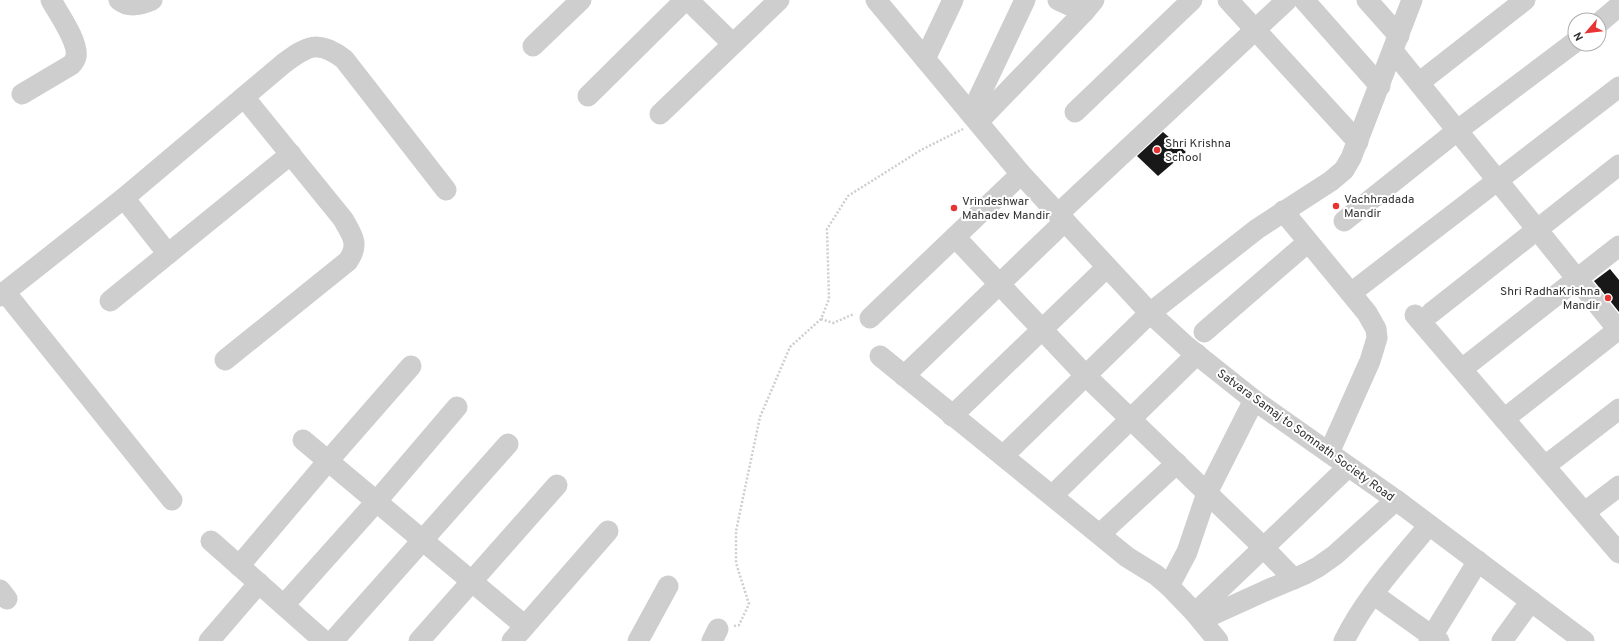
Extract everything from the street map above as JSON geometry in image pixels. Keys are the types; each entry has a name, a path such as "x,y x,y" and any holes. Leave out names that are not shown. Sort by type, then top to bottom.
{"street":[{"path":"22,94 71,65 76,58 76,48 72,37 51,0"},
{"path":"119,0 125,5 134,6 152,0"},
{"path":"533,46 581,0"},
{"path":"588,96 685,0"},
{"path":"688,0 733,44"},
{"path":"660,114 779,0"},
{"path":"925,58 953,0"},
{"path":"975,118 1025,0"},
{"path":"1058,0 1089,6"},
{"path":"1075,112 1192,0"},
{"path":"1228,0 1358,142"},
{"path":"904,376 1000,284 1062,218 1286,0"},
{"path":"1304,0 1380,86"},
{"path":"1367,0 1420,82 1619,329 1504,419"},
{"path":"1003,456 1150,313 1257,229 1331,181 1344,170 1358,142 1410,7 1424,0"},
{"path":"1420,82 1525,0"},
{"name":"Satvara Samaj to Somnath Society Road","path":"880,2 1021,174 1150,313 1197,354 1254,400 1396,500 1584,641"},
{"path":"975,118 1089,6"},
{"path":"1607,16 1619,6"},
{"path":"172,500 2,294 124,198 301,51 312,47 323,46 334,51 344,59 446,190"},
{"path":"1344,221 1458,130 1567,48"},
{"path":"1351,293 1619,87"},
{"path":"225,360 348,261 353,254 354,240 343,219 244,97"},
{"path":"110,301 291,154"},
{"path":"1619,165 1423,314 1462,369 1619,553"},
{"path":"870,318 1021,174"},
{"path":"124,198 168,254"},
{"path":"1283,211 1367,312 1376,329 1377,338 1370,361 1329,453"},
{"path":"955,237 1086,376 1264,547 1294,579"},
{"path":"1204,332 1308,242"},
{"path":"1462,369 1619,246"},
{"path":"952,416 1107,267"},
{"path":"1052,495 1197,354"},
{"path":"880,356 952,416 1127,556 1156,575 1169,586 1218,641"},
{"path":"239,566 411,366"},
{"path":"1169,586 1187,552 1207,493 1254,400"},
{"path":"284,605 376,502 457,407"},
{"path":"1545,466 1619,409"},
{"path":"303,440 472,582 516,637 608,531"},
{"path":"333,641 508,444"},
{"path":"1100,534 1177,464"},
{"path":"1198,617 1264,547 1348,467"},
{"path":"419,641 557,485"},
{"path":"1585,512 1619,486"},
{"path":"1198,617 1305,574 1335,555 1396,500"},
{"path":"1347,640 1373,594 1429,525"},
{"path":"211,541 284,605 302,634 324,641"},
{"path":"1373,594 1434,639 1478,562"},
{"path":"209,641 259,583"},
{"path":"638,641 668,586"},
{"path":"1502,641 1531,602"}],"path":[{"path":"715,635 739,625 749,604 736,563 736,531 760,417 790,347 821,318 829,300 827,229 848,196 975,118"},
{"path":"821,318 833,323 854,314 870,318"}],"building":[{"name":"Shri Krishna School","path":"1163,132 1186,152 1158,176 1137,156"},
{"path":"1610,269 1619,280 1619,312 1594,281"}],"place":[{"name":"Shri Krishna School","path":"1157,150"},
{"name":"Vachhradada Mandir","path":"1336,206"},
{"name":"Vrindeshwar Mahadev Mandir","path":"954,208"},
{"name":"Shri RadhaKrishna Mandir","path":"1608,298"}]}
